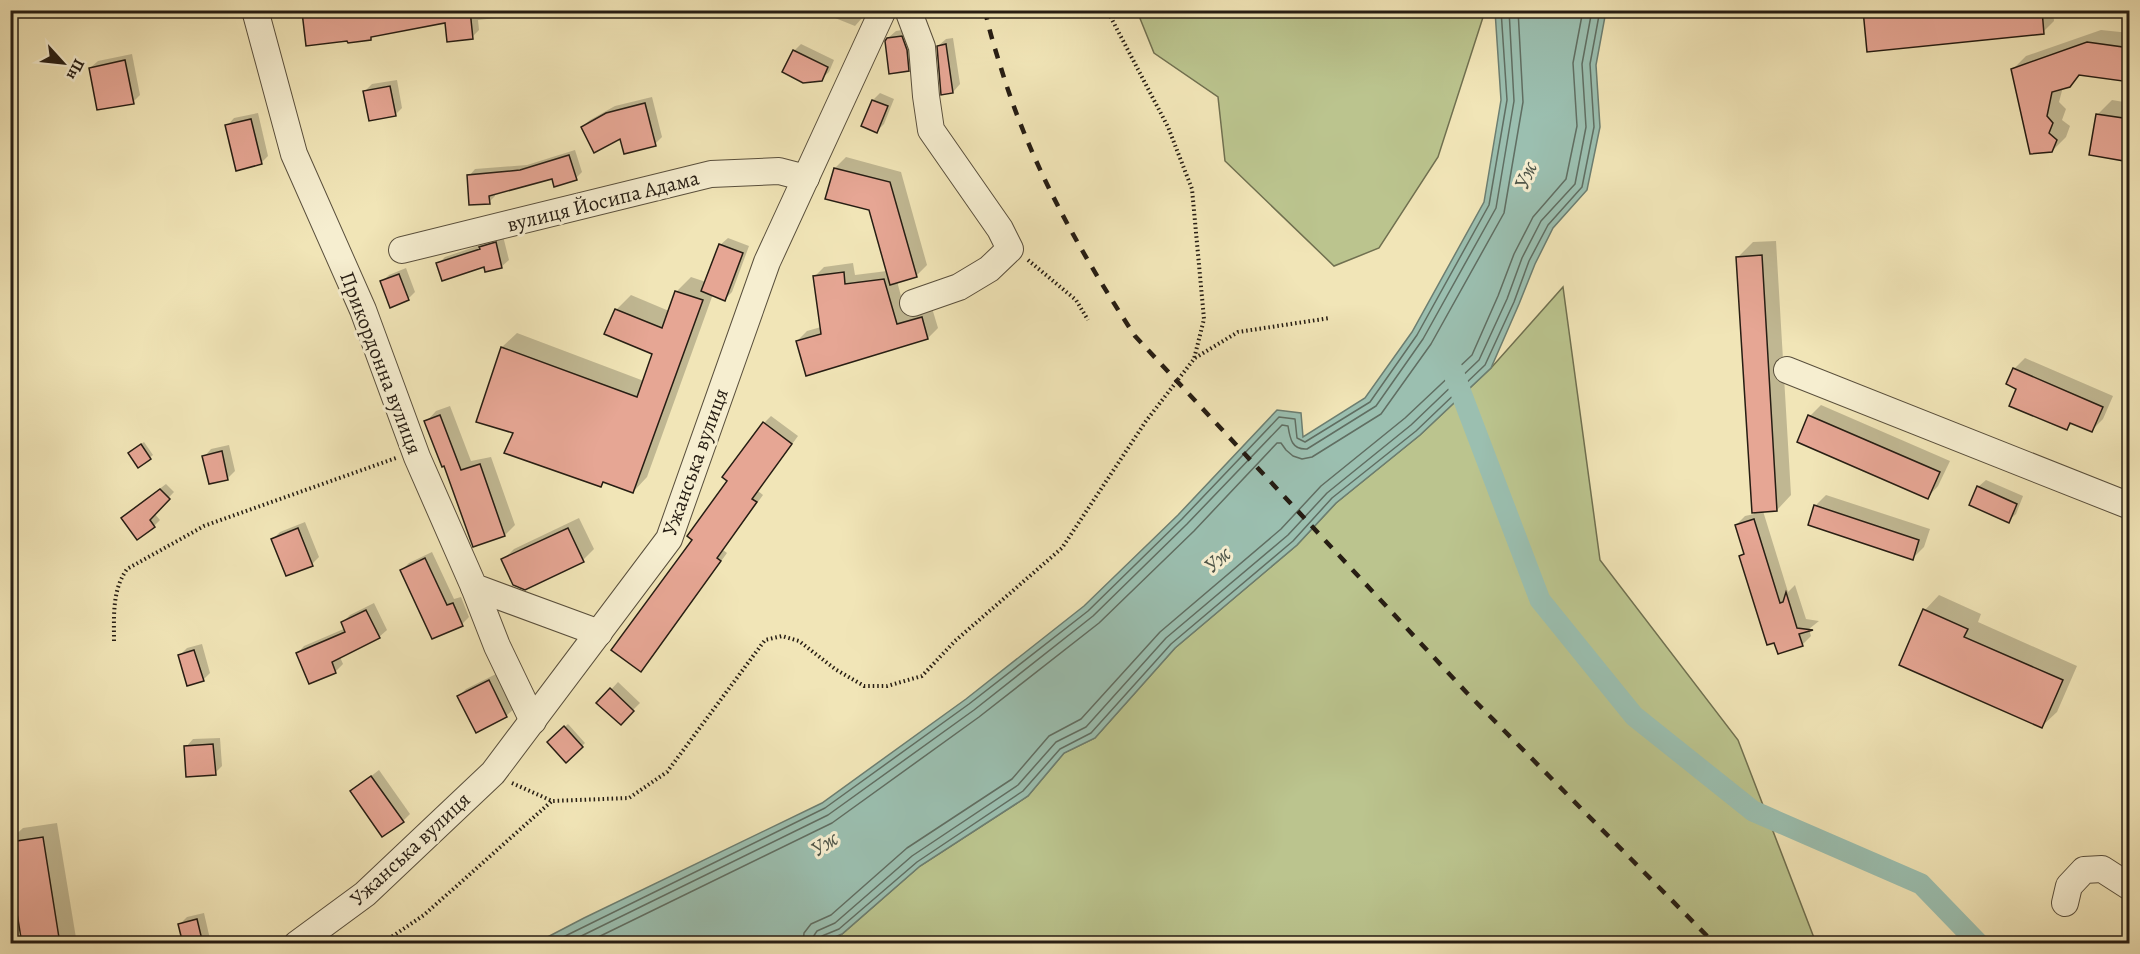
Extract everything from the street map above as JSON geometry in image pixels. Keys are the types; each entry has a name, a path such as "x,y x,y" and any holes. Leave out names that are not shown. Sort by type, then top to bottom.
{"street":[{"name":"Прикордонна вулиця","path":"255,10 294,154 363,310 417,457 474,587 497,646 533,722"},
{"name":"Ужанська вулиця","path":"297,944 365,894 493,772 669,539 767,262 883,10"},
{"path":"908,10 922,47 926,96 932,130 1000,229 1010,249 989,268 959,287 913,303"},
{"name":"вулиця Йосипа Адама","path":"402,250 711,174 779,171 806,178"},
{"path":"1787,370 2130,506"},
{"path":"474,587 598,633"},
{"path":"2065,903 2069,886 2084,870 2102,868 2130,887"}],"path":[{"path":"1107,10 1168,128 1192,189 1204,319 1194,359"},
{"path":"1010,249 1021,254 1076,300 1088,320"},
{"path":"493,772 552,801 628,798 667,772 765,640 782,636 799,641 835,669 864,686 887,686 922,676 955,642 1062,548 1146,421 1194,359 1238,332 1330,318"},
{"path":"114,641 117,590 119,580 127,569 204,526 395,458 417,457"},
{"path":"381,944 424,915 552,801"}],"green space":[{"path":"1137,11 1485,11 1438,157 1379,248 1334,266 1225,161 1218,97 1154,53"},
{"path":"1563,287 1600,560 1738,740 1816,943 818,944 842,934 920,866 1028,796 1064,753 1095,738 1175,648 1297,545 1336,503 1420,435 1491,368"}],"water":[{"name":"Уж","path":"1495,11 1606,11 1596,65 1600,127 1587,190 1553,228 1535,264 1491,368 1420,435 1336,503 1297,545 1175,648 1095,738 1064,753 1028,796 920,866 842,934 818,944 536,943 822,803 966,699 1084,606 1178,515 1277,410 1301,413 1303,437 1365,398 1412,332 1484,202 1501,100"}],"building":[{"path":"330,10 331,13 345,10 470,10 473,39 447,42 445,23 371,37 371,40 306,46 302,12"},
{"path":"1863,10 2042,10 2044,34 1867,52"},
{"path":"902,36 907,50 909,71 889,74 885,41 887,38"},
{"path":"2087,42 2130,48 2130,82 2079,75 2070,87 2052,92 2047,116 2053,123 2049,133 2057,140 2052,152 2030,154 2011,69"},
{"path":"946,44 953,93 941,95 937,46"},
{"path":"793,50 828,67 822,81 803,83 782,72"},
{"path":"125,60 134,104 97,110 89,68"},
{"path":"390,86 396,116 369,121 363,91"},
{"path":"872,100 888,106 877,133 861,126"},
{"path":"645,103 656,146 624,154 620,139 594,153 581,127 606,113"},
{"path":"2096,114 2130,119 2130,162 2089,155"},
{"path":"251,119 262,164 236,171 225,125"},
{"path":"569,155 577,180 554,187 552,179 489,196 490,204 469,205 467,175 520,170"},
{"path":"834,168 890,182 917,277 890,285 869,210 825,199"},
{"path":"496,242 502,268 485,272 484,267 442,281 436,263"},
{"path":"719,244 743,253 725,301 701,291"},
{"path":"1762,255 1777,511 1752,513 1736,257"},
{"path":"844,272 845,284 884,279 897,324 922,317 928,339 806,376 796,341 821,334 813,276"},
{"path":"399,274 409,300 390,308 380,281"},
{"path":"675,291 703,300 633,493 603,482 601,487 504,453 513,433 476,422 501,347 637,397 652,354 604,334 615,309 662,328"},
{"path":"2013,368 2103,407 2092,432 2070,423 2067,430 2009,406 2016,389 2006,384"},
{"path":"440,415 461,470 480,464 505,536 473,547 444,466 442,467 424,421"},
{"path":"1808,415 1940,472 1928,499 1797,442"},
{"path":"763,422 792,444 752,499 757,502 717,558 721,561 641,672 611,650 692,540 687,536 727,481 722,477"},
{"path":"141,444 151,459 138,468 128,453"},
{"path":"222,451 228,480 209,484 202,456"},
{"path":"1977,486 2017,504 2009,523 1969,505"},
{"path":"160,489 170,499 150,520 155,527 137,540 121,518"},
{"path":"1814,505 1919,540 1913,560 1808,525"},
{"path":"1754,519 1780,603 1783,602 1786,592 1797,628 1813,630 1799,634 1803,646 1778,654 1774,643 1767,645 1739,556 1744,554 1735,525"},
{"path":"298,528 313,566 286,576 271,539"},
{"path":"568,528 584,562 525,590 513,585 501,559"},
{"path":"425,558 447,605 453,603 463,626 432,639 400,570"},
{"path":"1923,609 1968,629 1964,637 2063,680 2042,728 1899,665"},
{"path":"366,610 380,638 332,662 336,673 309,684 296,653 345,632 341,622"},
{"path":"194,650 204,681 187,686 178,655"},
{"path":"489,680 507,717 476,733 457,696"},
{"path":"610,688 634,711 621,725 596,703"},
{"path":"564,726 583,747 566,763 547,742"},
{"path":"213,744 216,775 186,777 184,746"},
{"path":"371,776 404,822 382,837 350,791"},
{"path":"43,837 60,944 22,944 10,870 10,842"},
{"path":"197,919 203,944 183,944 178,924"}],"waterway":[{"path":"1452,369 1540,600 1634,716 1753,811 1921,884 1979,944"}],"railway":[{"path":"985,10 994,47 1026,139 1076,240 1135,336 1467,693 1715,944"}]}
